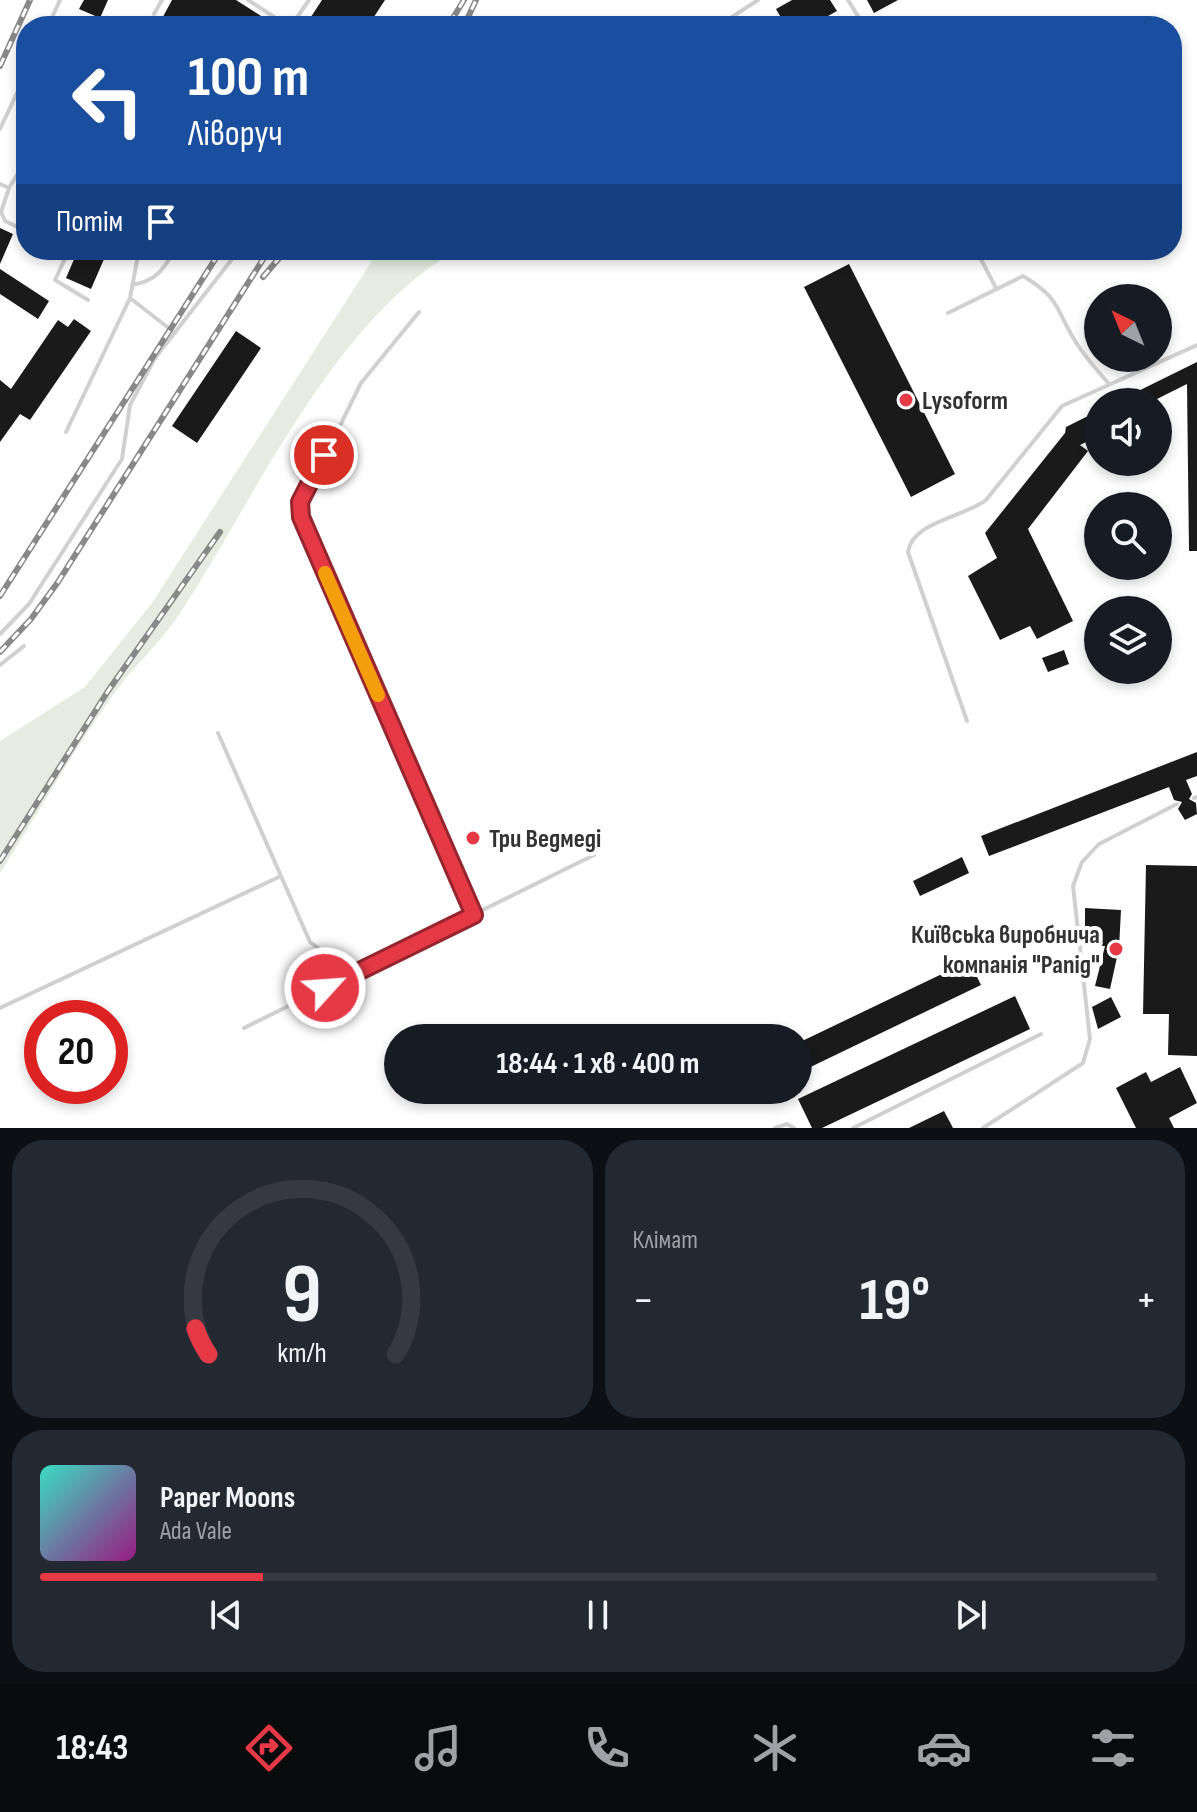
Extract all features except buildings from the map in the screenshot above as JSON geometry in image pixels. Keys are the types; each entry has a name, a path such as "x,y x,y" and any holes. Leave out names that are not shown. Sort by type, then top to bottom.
{"lane":[{"path":"154,14 162,0"},
{"path":"248,0 274,16"},
{"path":"733,16 758,0"},
{"path":"0,129 16,95"},
{"path":"16,176 1,212 5,221 16,226"},
{"path":"0,184 9,188"},
{"path":"64,260 55,280 88,300"},
{"path":"66,432 130,298 137,260"},
{"path":"132,285 150,282 169,260"},
{"path":"0,634 29,604 122,459 130,405 155,358 231,260"},
{"path":"981,260 996,288"},
{"path":"948,313 1021,276 1042,287 1059,305 1077,345 1109,384"},
{"path":"130,298 175,333"},
{"path":"419,312 361,383 299,509 474,915"},
{"path":"967,721 908,552 910,541 919,532 974,510 986,500 1062,406 1197,345"},
{"path":"0,665 24,646"},
{"path":"218,733 310,942 352,975"},
{"path":"983,1128 1083,1063 1090,1039 1073,886 1082,862 1099,844 1177,804"},
{"path":"244,1028 594,855"},
{"path":"0,1008 281,876"},
{"path":"853,1128 1041,1034"},
{"path":"775,1128 783,1124 794,1128"}],"shaded area":[{"path":"373,260 443,260 413,281 373,320 335,365 269,465 180,613 96,719 0,873 0,741 85,687 152,603"}],"railway":[{"path":"23,16 30,0"},
{"path":"454,16 464,0"},
{"path":"469,16 476,0"},
{"path":"0,66 16,31"},
{"path":"0,596 215,260"},
{"path":"0,652 31,619 58,582 263,260"},
{"path":"263,277 277,260"},
{"path":"0,861 108,691 220,532"}],"slow traffic":[{"path":"325,573 378,695"}],"place":[{"name":"Lysoform","path":"906,400"},
{"name":"Три Ведмеді","path":"473,838"},
{"name":"Київська виробнича компанія \"Рапід\"","path":"1116,949"}],"route":[{"path":"324,455 300,502 301,517 474,915 325,988"}]}
